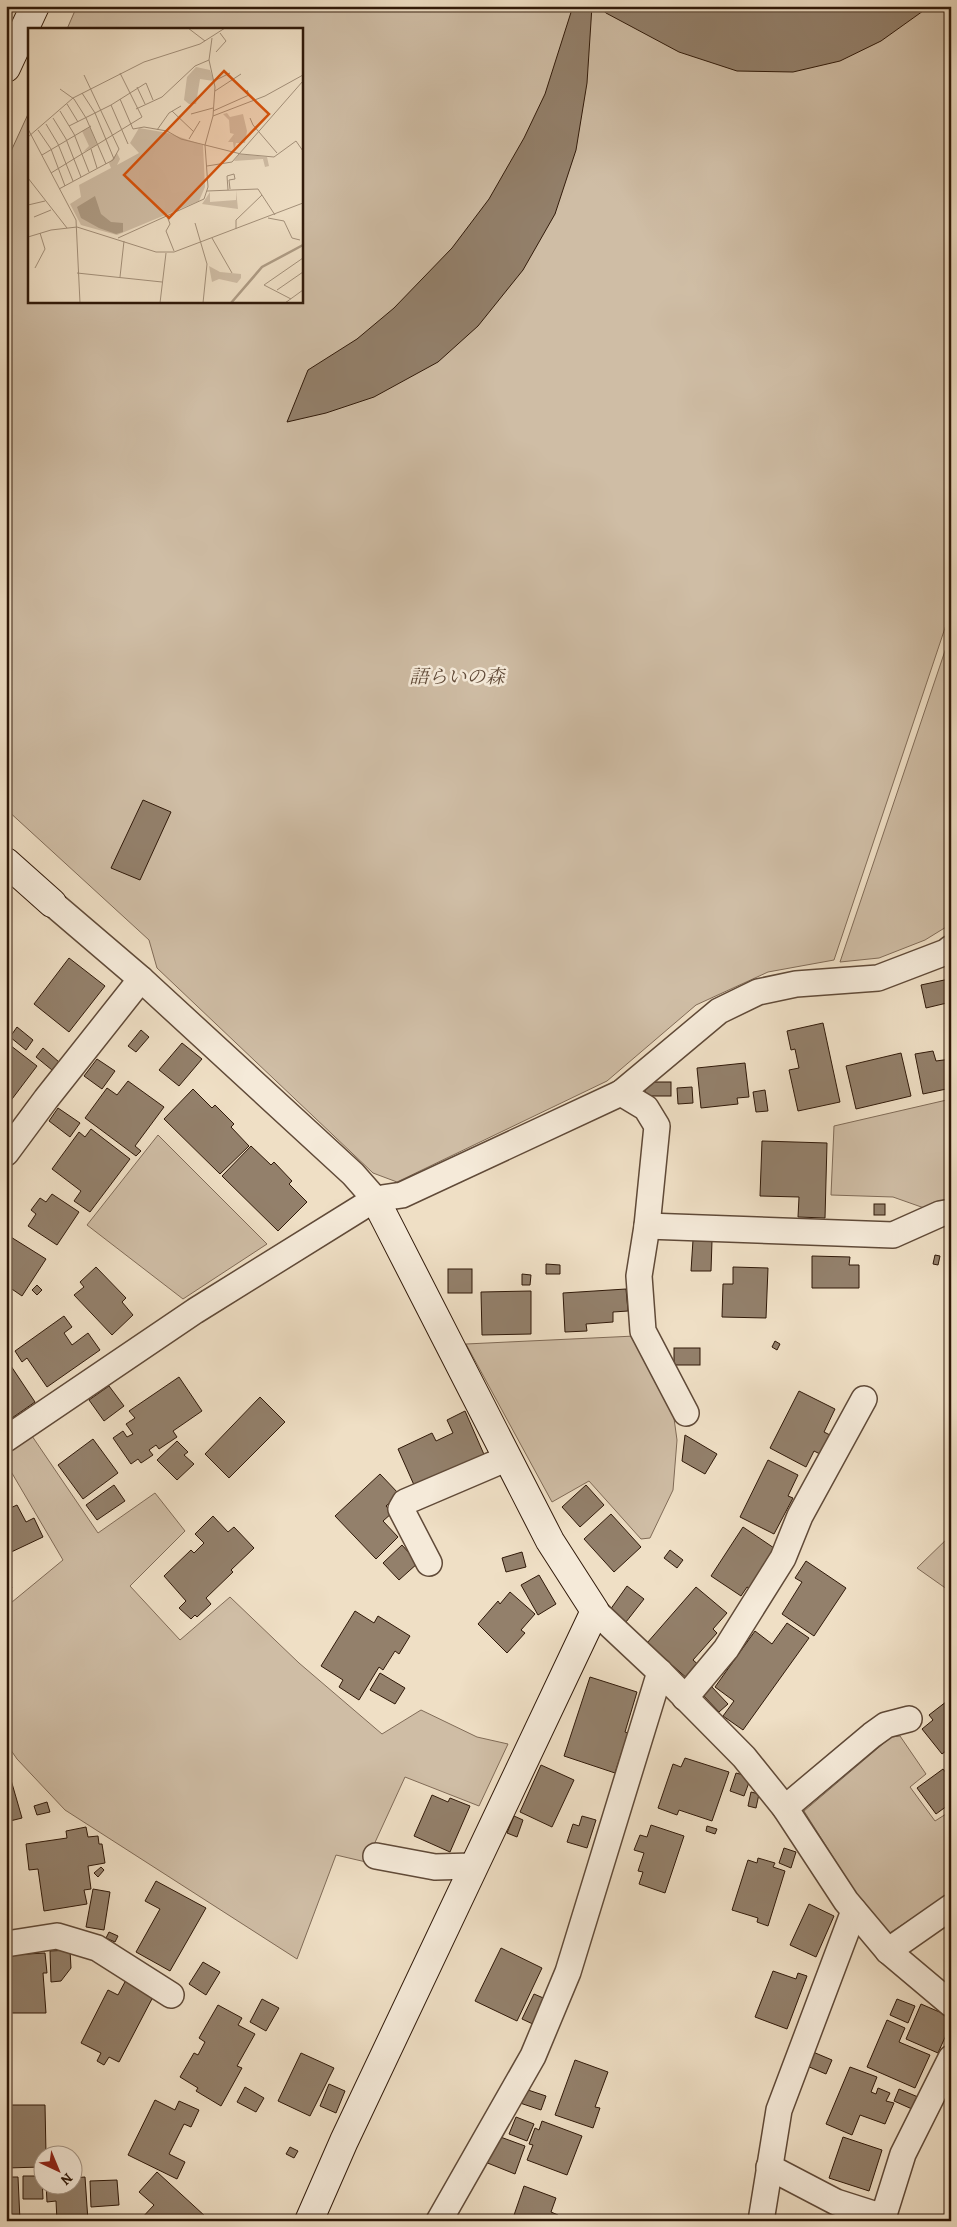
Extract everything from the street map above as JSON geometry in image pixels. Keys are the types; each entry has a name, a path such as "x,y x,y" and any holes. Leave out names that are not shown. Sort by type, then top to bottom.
{"street":[{"path":"6,68 34,6"},
{"path":"6,862 141,979 353,1174 375,1199 550,1541 594,1611 660,1672 744,1757 785,1808 854,1911 888,1951 951,2004"},
{"path":"6,1439 195,1311 375,1199 402,1195 621,1093 719,1011 758,992 796,984 878,978 946,952 951,948"},
{"path":"6,1153 141,979"},
{"path":"621,1093 646,1108 657,1126 647,1226 639,1276 643,1331 686,1414"},
{"path":"647,1226 893,1235 940,1214 951,1212"},
{"path":"685,1698 726,1649 783,1558 800,1516 864,1399"},
{"path":"428,1562 401,1509 405,1502 508,1458"},
{"path":"310,2221 344,2141 594,1611"},
{"path":"439,2221 533,2056 568,1972 660,1672"},
{"path":"785,1808 886,1725 910,1719"},
{"path":"376,1856 435,1867 473,1866"},
{"path":"888,1951 951,1907"},
{"path":"761,2221 779,2110 854,1911"},
{"path":"6,1944 56,1936 98,1948 171,1995"},
{"path":"769,2167 836,2202 882,2219 903,2154 951,2058"}],"green space":[{"name":"語らいの森","path":"77,6 951,6 951,610 834,960 768,972 696,1005 607,1081 397,1182 373,1173 157,968 149,940 6,809 6,162 28,114 28,302 302,302 302,28 67,28"},
{"path":"951,633 951,924 925,940 879,958 840,962"},
{"path":"951,1099 951,1202 927,1209 893,1197 831,1195 834,1126"},
{"path":"158,1135 267,1244 183,1299 87,1225"},
{"path":"635,1336 673,1411 677,1440 673,1490 650,1538 641,1539 589,1481 552,1502 466,1344"},
{"path":"32,1436 98,1533 155,1493 185,1531 130,1586 180,1640 230,1597 299,1663 382,1734 421,1710 477,1737 508,1744 479,1806 405,1777 366,1862 336,1855 297,1959 65,1810 17,1759 6,1743 6,1607 63,1560 6,1463 6,1452"},
{"path":"951,1535 951,1592 917,1568"},
{"path":"900,1736 926,1774 910,1787 935,1821 946,1814 951,1820 951,1893 888,1934 866,1909 804,1811 891,1737"}],"building":[{"path":"573,6 592,6 587,83 576,150 555,214 523,270 478,326 438,362 374,397 326,413 287,422 308,370 357,339 394,308 452,248 489,199 524,138 545,94"},
{"path":"598,6 930,6 881,41 840,61 793,72 737,71 679,52 606,13"},
{"path":"143,800 171,812 140,880 111,868"},
{"path":"69,958 105,986 69,1032 34,1004"},
{"path":"949,979 951,1002 926,1008 921,985"},
{"path":"823,1023 840,1102 798,1111 789,1070 799,1068 795,1049 791,1050 787,1031"},
{"path":"17,1027 33,1040 26,1050 10,1037"},
{"path":"141,1030 149,1037 136,1052 128,1046"},
{"path":"6,1042 37,1066 6,1107"},
{"path":"182,1043 202,1059 179,1086 159,1070"},
{"path":"43,1048 59,1062 52,1070 36,1057"},
{"path":"933,1051 936,1061 951,1059 951,1088 923,1094 915,1054"},
{"path":"901,1053 911,1096 856,1109 846,1066"},
{"path":"97,1059 115,1071 102,1089 84,1076"},
{"path":"745,1063 749,1097 737,1098 738,1104 701,1108 697,1068"},
{"path":"128,1081 164,1107 135,1146 141,1151 136,1156 85,1118 107,1088 117,1095"},
{"path":"645,1082 671,1082 671,1096 645,1096"},
{"path":"692,1087 693,1103 678,1104 677,1088"},
{"path":"193,1089 212,1108 215,1105 234,1124 231,1127 249,1146 220,1174 164,1119"},
{"path":"765,1090 768,1111 756,1112 753,1092"},
{"path":"58,1108 80,1123 70,1137 49,1121"},
{"path":"91,1129 130,1159 90,1212 74,1201 81,1191 52,1169 79,1132 85,1137"},
{"path":"762,1141 827,1143 825,1218 798,1217 799,1197 760,1196"},
{"path":"251,1146 271,1165 274,1162 292,1181 289,1184 307,1202 278,1231 222,1176"},
{"path":"52,1194 79,1212 57,1245 28,1226 36,1214 31,1210 40,1198 46,1202"},
{"path":"874,1204 885,1204 885,1215 874,1215"},
{"path":"6,1234 46,1259 22,1296 6,1285"},
{"path":"693,1240 712,1241 711,1271 691,1271"},
{"path":"935,1255 940,1256 938,1265 933,1264"},
{"path":"812,1256 850,1257 849,1265 859,1265 859,1288 812,1288"},
{"path":"546,1264 560,1265 560,1274 546,1274"},
{"path":"96,1267 126,1298 122,1302 133,1315 112,1335 74,1295 84,1287 80,1282"},
{"path":"733,1267 768,1268 766,1318 722,1317 723,1284 733,1284"},
{"path":"448,1269 472,1269 472,1293 448,1293"},
{"path":"522,1274 531,1275 530,1285 522,1285"},
{"path":"37,1285 42,1290 37,1295 32,1290"},
{"path":"626,1289 628,1311 613,1312 613,1322 586,1324 587,1331 565,1332 563,1293"},
{"path":"531,1291 531,1334 482,1335 481,1292"},
{"path":"64,1316 72,1327 64,1333 72,1345 88,1333 100,1350 47,1387 27,1358 22,1362 15,1351"},
{"path":"775,1341 780,1344 777,1350 772,1347"},
{"path":"674,1348 700,1348 700,1365 674,1365"},
{"path":"9,1363 35,1402 12,1418 6,1409 6,1365"},
{"path":"179,1377 202,1411 173,1431 177,1437 159,1449 156,1445 149,1450 153,1455 141,1463 138,1459 131,1464 113,1438 123,1431 127,1437 133,1434 126,1424 135,1418 129,1411"},
{"path":"109,1386 124,1406 104,1421 89,1400"},
{"path":"799,1391 835,1409 824,1432 832,1436 822,1455 814,1451 806,1467 770,1448"},
{"path":"260,1397 285,1422 229,1478 205,1454"},
{"path":"465,1411 486,1459 468,1467 466,1462 414,1485 398,1449 432,1433 436,1441 453,1433 447,1420"},
{"path":"685,1435 717,1454 705,1474 682,1461"},
{"path":"93,1439 118,1473 83,1499 58,1465"},
{"path":"177,1441 188,1452 184,1455 194,1464 177,1480 157,1460"},
{"path":"768,1460 798,1475 788,1496 793,1498 774,1534 740,1517"},
{"path":"380,1474 399,1494 386,1506 392,1513 383,1521 398,1537 376,1559 335,1516"},
{"path":"114,1485 125,1501 97,1520 86,1505"},
{"path":"586,1485 604,1505 580,1527 562,1507"},
{"path":"17,1505 26,1522 34,1518 43,1537 7,1554 6,1510"},
{"path":"611,1514 641,1547 614,1572 584,1539"},
{"path":"213,1516 228,1532 234,1527 254,1548 206,1598 211,1604 197,1617 195,1615 191,1619 179,1608 186,1601 164,1576 191,1550 194,1553 204,1543 195,1534"},
{"path":"743,1527 774,1548 762,1567 765,1569 752,1590 747,1587 741,1596 711,1576"},
{"path":"402,1545 418,1563 399,1580 383,1563"},
{"path":"670,1550 683,1560 677,1568 664,1558"},
{"path":"522,1552 526,1567 506,1572 502,1558"},
{"path":"806,1561 846,1588 814,1636 782,1614 802,1582 795,1578"},
{"path":"6,1575 12,1588 6,1591"},
{"path":"539,1575 556,1604 538,1615 521,1585"},
{"path":"627,1586 644,1599 626,1622 610,1610"},
{"path":"696,1587 727,1613 713,1629 717,1633 693,1660 701,1667 689,1680 647,1643"},
{"path":"510,1592 535,1614 521,1630 525,1633 507,1653 478,1624 498,1601 500,1604"},
{"path":"355,1611 374,1623 378,1616 410,1636 399,1654 395,1651 383,1670 379,1667 359,1700 339,1687 343,1680 321,1666"},
{"path":"787,1623 809,1638 743,1730 723,1716 734,1701 715,1687 755,1631 772,1644"},
{"path":"380,1673 405,1688 395,1704 370,1690"},
{"path":"590,1677 637,1692 625,1732 628,1733 615,1773 564,1756"},
{"path":"711,1686 728,1704 719,1712 702,1694"},
{"path":"951,1698 951,1747 942,1754 922,1729 933,1720 929,1715"},
{"path":"685,1758 729,1772 712,1821 679,1810 677,1815 658,1808 673,1764 681,1767"},
{"path":"541,1765 574,1780 552,1827 520,1812"},
{"path":"943,1769 951,1779 951,1803 936,1814 917,1788"},
{"path":"736,1773 751,1777 744,1796 730,1791"},
{"path":"11,1780 22,1818 6,1822 6,1782"},
{"path":"751,1792 759,1794 756,1808 748,1806"},
{"path":"432,1795 448,1802 450,1798 470,1806 450,1852 414,1836"},
{"path":"47,1802 50,1812 37,1815 34,1806"},
{"path":"514,1816 523,1820 517,1837 507,1833"},
{"path":"582,1816 596,1820 587,1848 567,1842 573,1824 579,1826"},
{"path":"651,1825 684,1836 665,1893 639,1884 643,1872 638,1871 644,1853 634,1850 640,1835 647,1837"},
{"path":"707,1826 717,1829 715,1834 706,1831"},
{"path":"86,1827 88,1837 98,1836 99,1844 102,1844 105,1863 88,1866 91,1889 84,1890 87,1904 44,1911 38,1869 29,1870 26,1844 67,1838 66,1831"},
{"path":"784,1848 796,1852 791,1868 779,1863"},
{"path":"758,1858 775,1863 773,1867 785,1871 768,1926 757,1922 758,1918 732,1910 748,1860 757,1863"},
{"path":"101,1867 104,1870 98,1877 94,1873"},
{"path":"156,1881 206,1908 170,1971 136,1952 160,1909 145,1901"},
{"path":"93,1889 110,1892 104,1930 86,1927"},
{"path":"809,1904 834,1916 816,1957 790,1945"},
{"path":"109,1932 118,1936 115,1942 106,1938"},
{"path":"501,1948 542,1968 517,2021 475,2001"},
{"path":"70,1950 71,1968 61,1981 51,1982 50,1951"},
{"path":"45,1953 47,1973 43,1973 46,2013 10,2013 6,1960 11,1960 10,1955"},
{"path":"203,1962 220,1972 206,1995 189,1984"},
{"path":"773,1971 796,1979 798,1973 807,1976 787,2029 755,2017"},
{"path":"126,1980 154,1995 119,2062 109,2057 104,2065 97,2061 101,2053 81,2043 108,1990 118,1995"},
{"path":"534,1994 548,2000 535,2025 522,2019"},
{"path":"262,1999 279,2008 266,2031 250,2022"},
{"path":"897,1999 915,2006 908,2023 890,2015"},
{"path":"921,2004 951,2017 951,2024 938,2053 906,2039"},
{"path":"218,2005 242,2018 238,2025 255,2034 237,2066 242,2068 221,2106 196,2091 198,2088 180,2077 194,2053 198,2055 205,2042 199,2038"},
{"path":"887,2020 905,2028 899,2042 930,2055 915,2088 867,2067"},
{"path":"813,2052 832,2060 826,2074 807,2066"},
{"path":"301,2053 334,2068 310,2116 278,2101"},
{"path":"575,2060 608,2072 595,2107 600,2108 593,2128 555,2115"},
{"path":"850,2067 877,2077 871,2092 876,2094 878,2088 890,2093 886,2101 894,2103 885,2124 860,2115 852,2135 826,2124"},
{"path":"329,2084 345,2091 336,2113 320,2106"},
{"path":"245,2087 264,2098 256,2112 237,2102"},
{"path":"525,2089 546,2096 541,2110 520,2103"},
{"path":"899,2089 918,2097 912,2109 894,2101"},
{"path":"155,2100 175,2110 179,2101 199,2110 191,2127 184,2124 169,2154 185,2162 177,2179 128,2155"},
{"path":"6,2105 45,2105 46,2144 32,2144 32,2167 6,2168"},
{"path":"516,2117 534,2124 527,2141 509,2134"},
{"path":"542,2121 582,2136 567,2175 527,2160 533,2145 529,2144 535,2128 539,2130"},
{"path":"495,2135 525,2146 515,2174 485,2162"},
{"path":"843,2137 882,2150 869,2191 829,2178"},
{"path":"290,2147 298,2151 294,2158 286,2154"},
{"path":"6,2172 9,2172 9,2177 18,2177 20,2221 6,2221"},
{"path":"157,2172 206,2217 203,2221 139,2221 154,2205 139,2192"},
{"path":"23,2176 32,2176 32,2194 43,2194 43,2199 23,2199"},
{"path":"82,2177 85,2177 88,2221 57,2221 56,2201 47,2202 47,2194 82,2194"},
{"path":"117,2180 119,2205 91,2207 90,2181"},
{"path":"524,2186 556,2198 551,2212 558,2215 556,2221 512,2221"},
{"path":"835,2217 859,2221 834,2221"}]}
